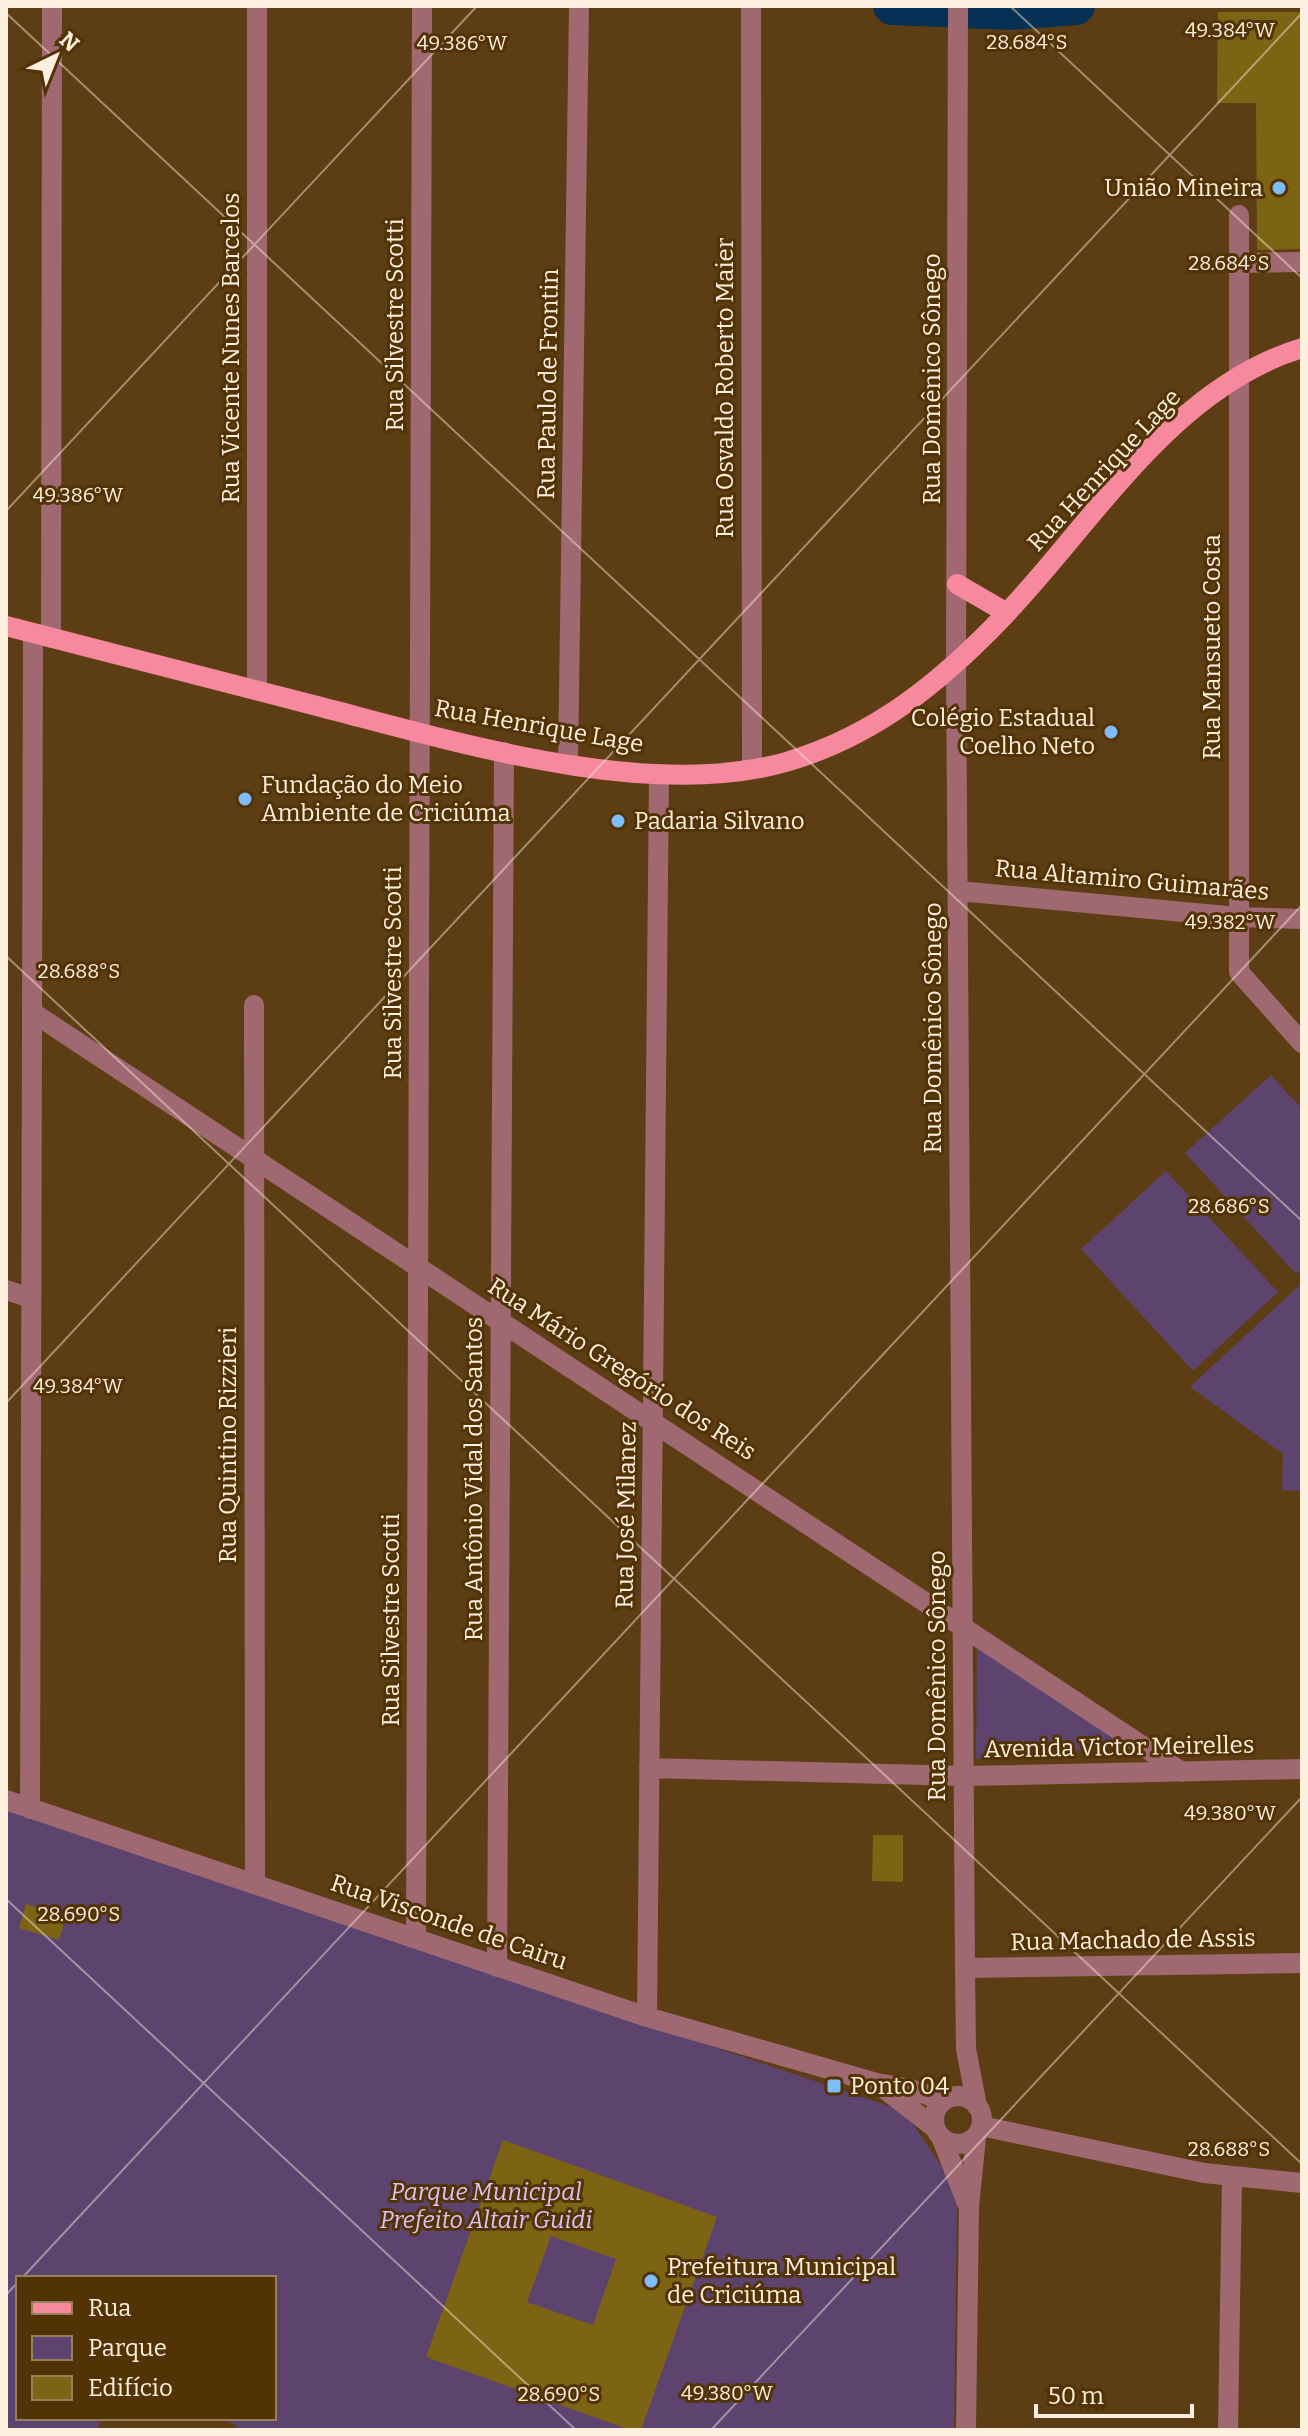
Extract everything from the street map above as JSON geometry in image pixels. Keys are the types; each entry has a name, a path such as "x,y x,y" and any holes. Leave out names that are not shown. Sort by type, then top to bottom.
{"main road":[{"name":"Rua Henrique Lage","path":"6,626 504,752 659,774 752,769 806,755 865,731 900,710 956,665 1007,613 1158,443 1239,376 1276,356 1302,348"},
{"path":"957,584 1007,613"}],"street":[{"path":"30,1809 32,1012 42,635 52,6"},
{"name":"Rua Vicente Nunes Barcelos","path":"257,6 257,690"},
{"name":"Rua Silvestre Scotti","path":"416,1939 422,6"},
{"name":"Rua Paulo de Frontin","path":"568,763 579,6"},
{"name":"Rua Domênico Sônego","path":"958,6 956,665 965,1968 966,2049 977,2106"},
{"name":"Rua Osvaldo Roberto Maier","path":"751,15 752,769"},
{"name":"Rua Mansueto Costa","path":"1239,215 1239,972 1302,1043"},
{"path":"1238,263 1302,262"},
{"name":"Rua Antônio Vidal dos Santos","path":"497,1967 504,752"},
{"name":"Rua José Milanez","path":"647,2017 659,774"},
{"name":"Rua Altamiro Guimarães","path":"958,891 1238,917 1302,919"},
{"name":"Rua Quintino Rizzieri","path":"254,1005 255,1884"},
{"name":"Rua Mário Gregório dos Reis","path":"32,1012 418,1264 1182,1772"},
{"path":"6,1290 31,1298"},
{"name":"Avenida Victor Meirelles","path":"649,1768 964,1776 1302,1769"},
{"name":"Rua Visconde de Cairu","path":"6,1800 647,2017 945,2100"},
{"name":"Rua Machado de Assis","path":"965,1968 1302,1963"},
{"name":"Rua Domênico Sônego","path":"945,2100 966,2049"},
{"name":"Rua Visconde de Cairu","path":"877,2083 938,2134"},
{"path":"966,2430 969,2207 978,2132 977,2106 963,2096 945,2100 935,2113 938,2134 969,2207"},
{"path":"938,2134 963,2144 978,2132 1232,2178 1302,2183"},
{"path":"1228,2430 1232,2178"}],"green space":[{"path":"1271,1075 1302,1109 1302,1268 1296,1274 1185,1153"},
{"path":"1166,1171 1278,1292 1193,1371 1081,1249"},
{"path":"1302,1283 1302,1491 1282,1490 1283,1454 1190,1387"},
{"path":"977,1643 1134,1746 976,1759"},
{"name":"Parque Municipal Prefeito Altair Guidi","path":"6,1809 898,2109 907,2115 954,2185 957,2199 954,2430 234,2430 236,2425 223,2420 276,2420 276,2276 16,2276 16,2420 101,2420 97,2430 6,2430"}],"building":[{"path":"1218,12 1302,12 1302,249 1257,250 1256,103 1217,103"},
{"path":"873,1835 903,1835 903,1882 872,1881"},
{"path":"26,1904 66,1916 59,1940 19,1928"},
{"name":"Prefeitura Municipal de Criciúma","path":"503,2140 717,2217 641,2430 630,2430 426,2357","holes":["551,2236 616,2259 593,2325 527,2302"]}],"waterway":[{"path":"892,6 1011,11 1076,6"}],"place":[{"name":"União Mineira","path":"1279,188"},
{"name":"Colégio Estadual Coelho Neto","path":"1111,732"},
{"name":"Fundação do Meio Ambiente de Criciúma","path":"245,799"},
{"name":"Padaria Silvano","path":"618,821"},
{"name":"Ponto 04","path":"834,2086"},
{"name":"Prefeitura Municipal de Criciúma","path":"651,2281"}]}
